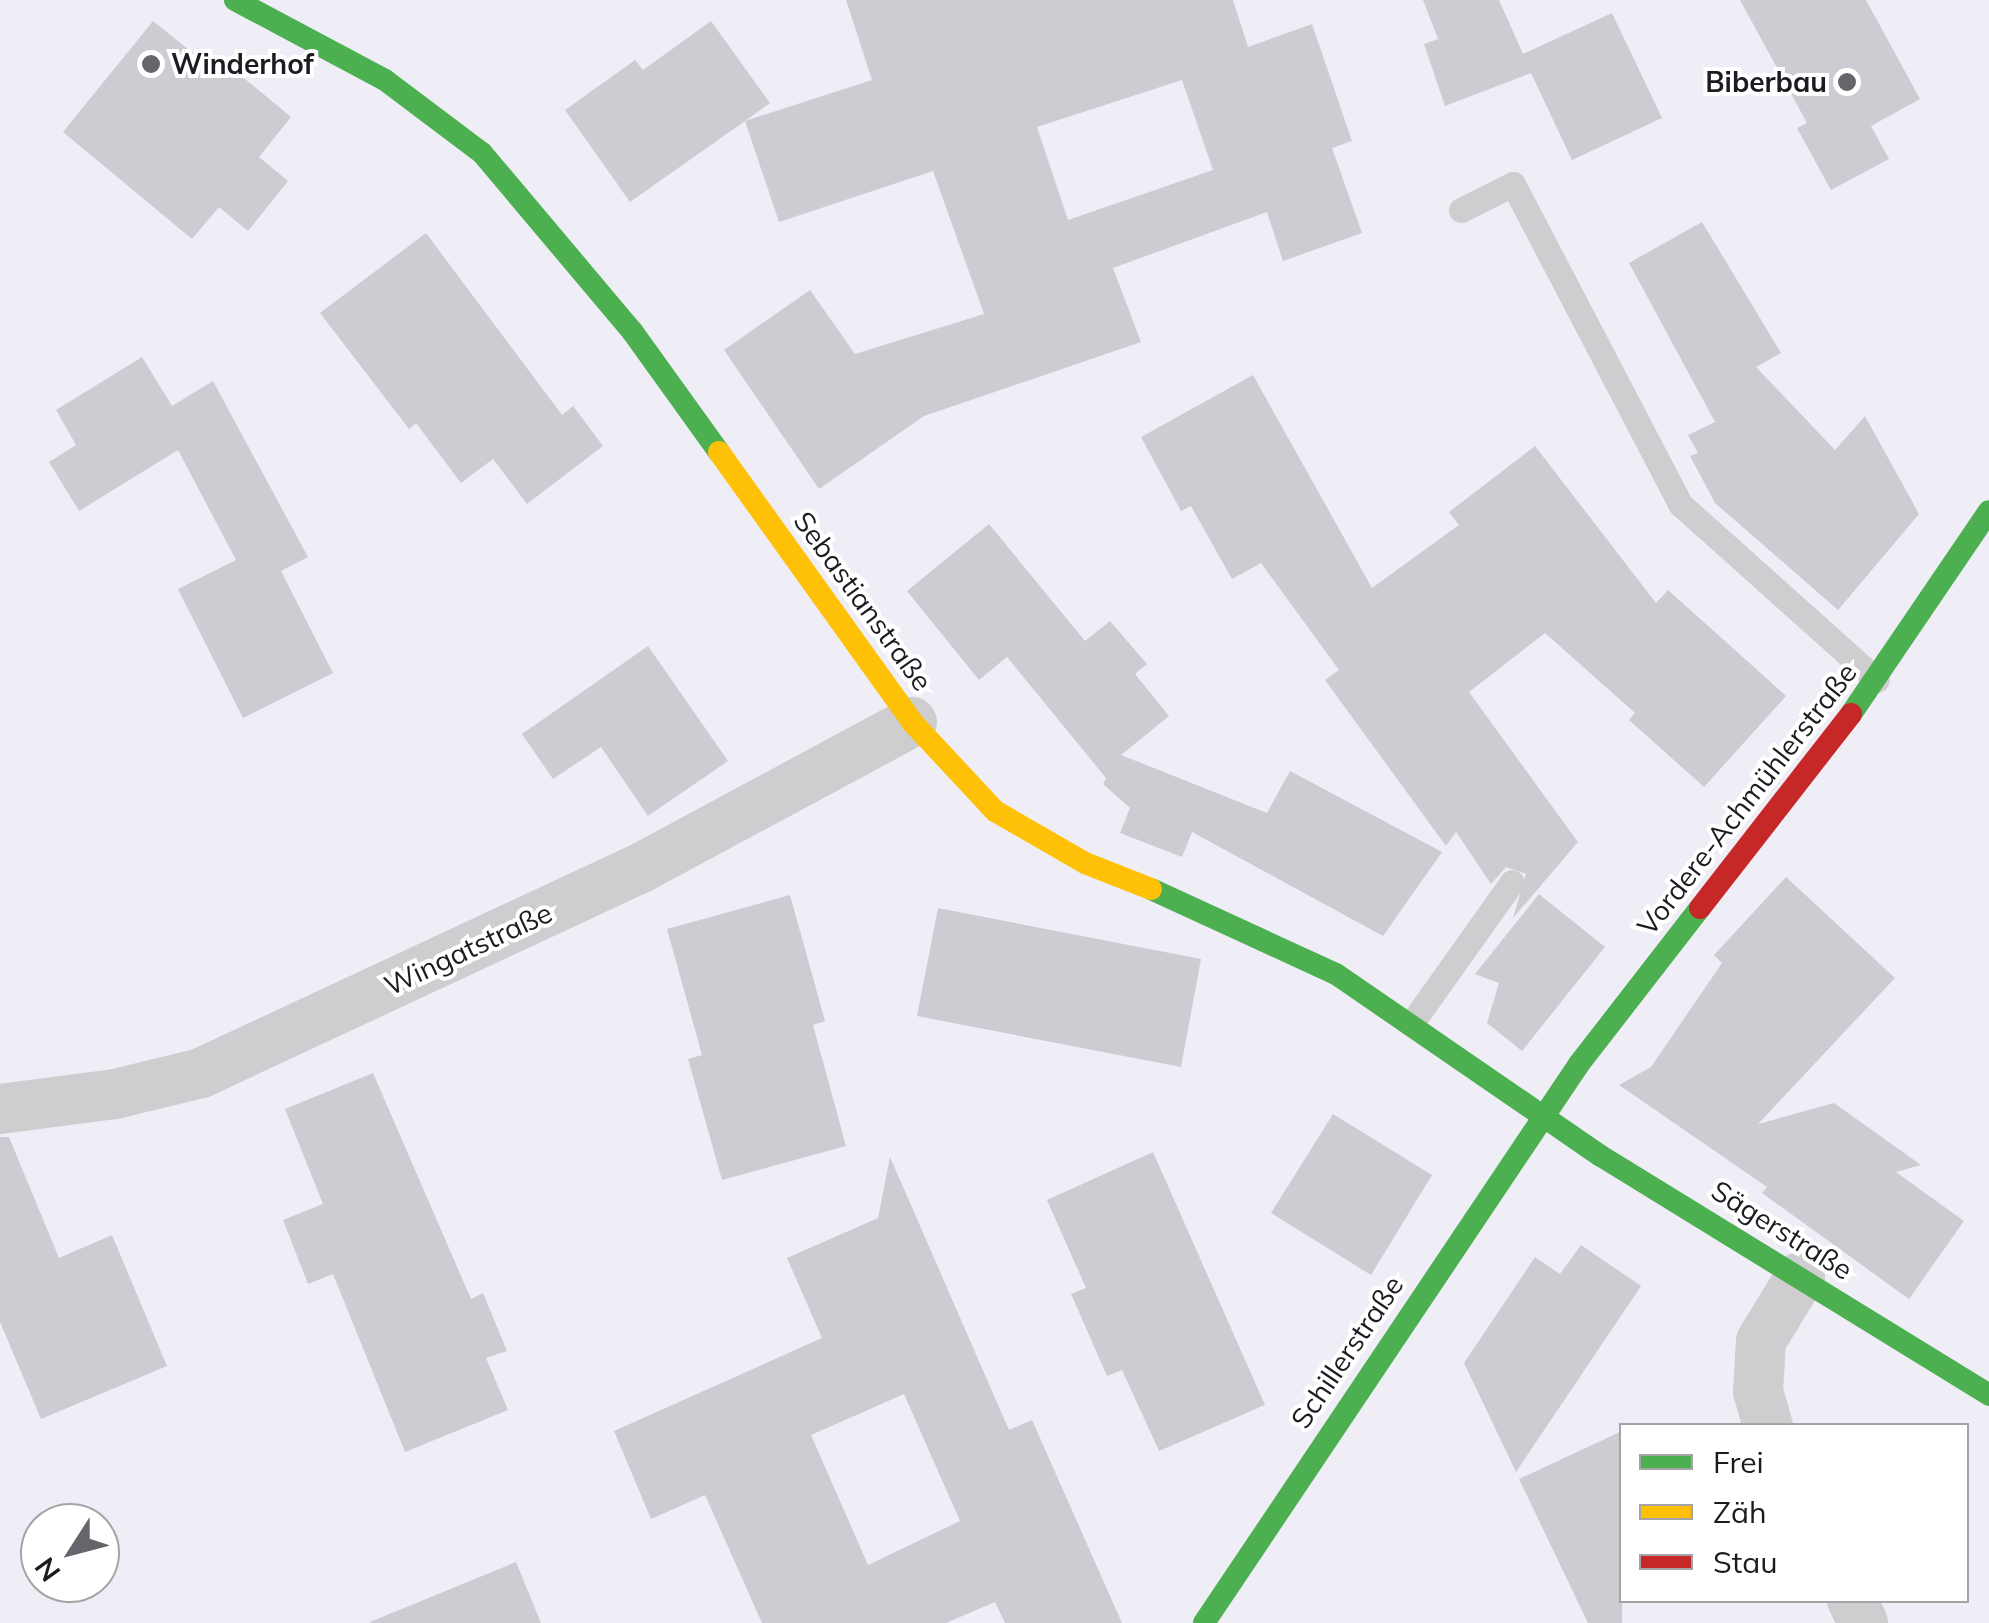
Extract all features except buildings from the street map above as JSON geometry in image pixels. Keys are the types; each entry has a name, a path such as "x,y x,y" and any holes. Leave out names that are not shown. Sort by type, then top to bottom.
{"street":[{"name":"Sebastianstraße","path":"235,0 384,80 482,153 632,331 912,722 995,811 1085,864 1194,906 1336,974 1542,1117"},
{"name":"Vordere-Achmühlerstraße","path":"1542,1117 1877,680 1989,512"},
{"name":"Wingatstraße","path":"0,1109 115,1094 201,1073 639,870 912,722"},
{"name":"Sägerstraße","path":"1542,1117 1989,1395"},
{"name":"Schillerstraße","path":"1216,1618 1542,1117"},
{"path":"1767,1423 1758,1392 1762,1341 1800,1277"}],"lane":[{"path":"1462,210 1513,184 1680,504 1877,680"},
{"path":"1411,1024 1512,882"}],"traffic: fast":[{"path":"235,0 385,80 482,153 632,331 719,452"},
{"path":"1851,714 1989,511"},
{"path":"1151,889 1336,974 1601,1156 1989,1395"},
{"path":"1204,1623 1579,1064 1700,908"}],"traffic: slow":[{"path":"719,452 912,722 995,811 1085,863 1151,889"}],"traffic: jam":[{"path":"1700,908 1851,714"}],"place":[{"name":"Winderhof","path":"151,64"},
{"name":"Biberbau","path":"1847,82"}]}
